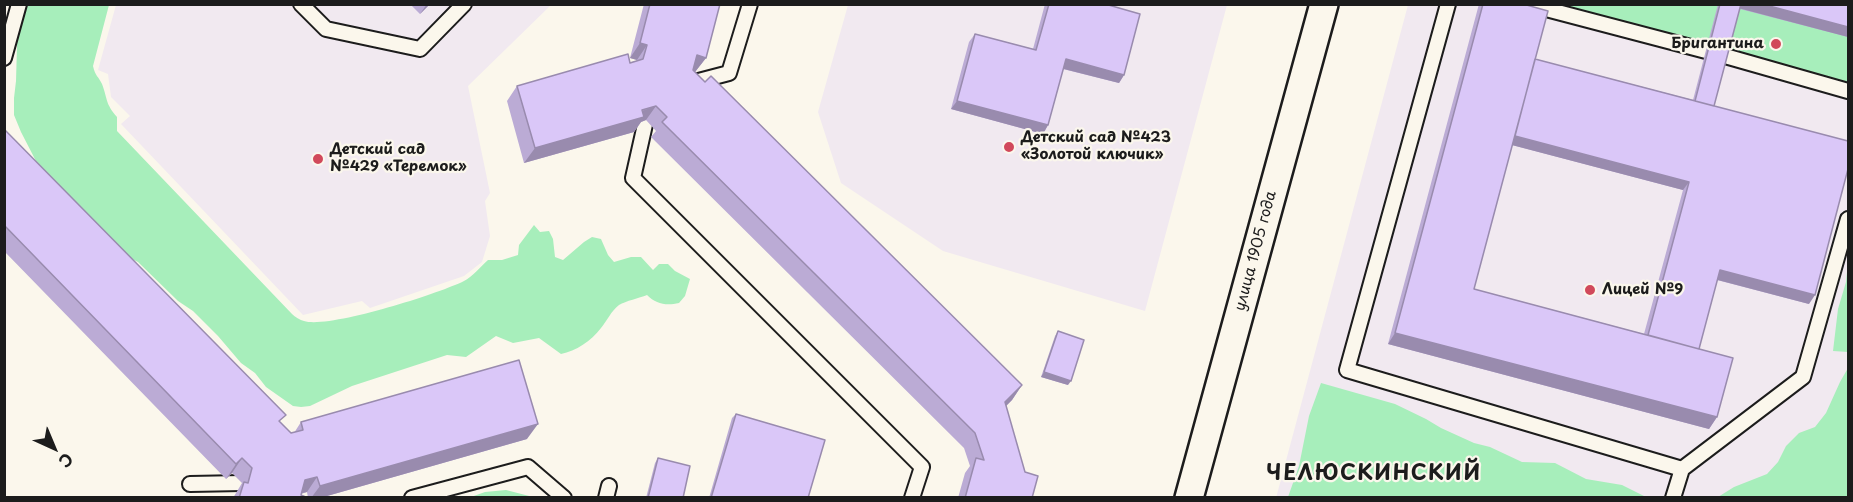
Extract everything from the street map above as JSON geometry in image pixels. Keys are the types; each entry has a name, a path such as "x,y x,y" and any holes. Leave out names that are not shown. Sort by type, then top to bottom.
{"street":[{"name":"улица 1905 года","path":"1189,498 1324,4"}],"lane":[{"path":"4,58 19,4"},
{"path":"302,4 326,29 420,49 464,4"},
{"path":"682,85 729,73 750,4"},
{"path":"1448,4 1347,370 1682,469"},
{"path":"1527,4 1706,51"},
{"path":"1725,56 1848,91"},
{"path":"646,120 633,178 922,467 912,498"},
{"path":"1673,498 1682,469 1803,376 1848,219"},
{"path":"412,498 528,467 564,498"},
{"path":"190,484 242,483"}],"shaded area":[{"name":"Детский сад №429 «Теремок»","path":"116,5 551,5 468,86 490,193 485,201 490,236 482,262 464,276 370,308 362,301 303,315 121,124 130,116 111,97 108,74 98,70"},
{"name":"Детский сад №423 «Золотой ключик»","path":"848,5 1227,5 1145,311 943,251 841,183 818,112"},
{"name":"Лицей №9","path":"1408,5 1557,5 1848,83 1848,497 1276,498"}],"green space":[{"path":"23,5 109,5 93,66 109,105 117,117 117,131 292,314 301,320 317,322 358,315 451,287 467,279 488,260 502,260 518,255 519,245 534,225 540,232 549,231 553,239 555,257 563,260 592,237 601,239 614,262 631,257 641,257 653,270 659,264 668,264 675,271 690,279 685,296 679,303 674,304 658,302 647,295 619,305 593,337 567,353 561,354 539,338 513,343 496,336 466,357 447,355 352,386 310,406 293,406 266,387 193,311 178,301 138,262 122,254 38,165 14,115 17,46 13,31"},
{"name":"Бригантина","path":"1557,5 1848,5 1848,83"},
{"path":"1848,262 1848,352 1833,351 1838,309 1846,282"},
{"path":"1848,368 1848,497 1718,497 1734,487 1767,474 1778,462 1786,446 1799,433 1815,427 1826,413"},
{"path":"1321,383 1395,404 1441,428 1522,462 1555,463 1586,479 1622,485 1646,497 1288,497 1299,466 1309,416"},
{"path":"506,490 533,497 471,497 485,492"}],"building":[{"path":"650,4 720,4 706,58 697,55 693,70 705,82 711,76 1022,385 1005,402 1025,472 1038,476 1032,498 965,498 976,458 984,460 975,433 662,122 667,117 656,106 642,110 644,117 535,148 517,86 628,54 630,63 643,59 647,45 640,43"},
{"path":"1049,4 1105,4 1140,14 1124,75 1066,59 1048,125 957,101 975,34 1036,50"},
{"path":"1483,4 1523,4 1548,11 1474,289 1733,358 1717,417 1395,333"},
{"path":"1720,4 1741,4 1714,106 1695,101"},
{"path":"1762,4 1848,4 1848,27"},
{"path":"1535,59 1848,141 1848,169 1815,295 1720,270 1699,349 1648,335 1689,182 1515,136"},
{"path":"4,129 286,415 279,421 291,433 303,430 301,422 519,360 538,424 320,486 317,477 305,480 301,495 308,498 239,498 244,482 248,483 252,468 242,458 236,464 4,225"},
{"path":"1058,331 1084,340 1071,381 1044,372"},
{"path":"736,414 825,440 808,498 711,498"},
{"path":"658,458 690,466 683,498 648,498"}],"place":[{"name":"Бригантина","path":"1776,44"},
{"name":"Детский сад №423 «Золотой ключик»","path":"1009,147"},
{"name":"Детский сад №429 «Теремок»","path":"318,159"},
{"name":"Лицей №9","path":"1590,290"}],"district":[{"name":"ЧЕЛЮСКИНСКИЙ","path":"1374,474"}]}
